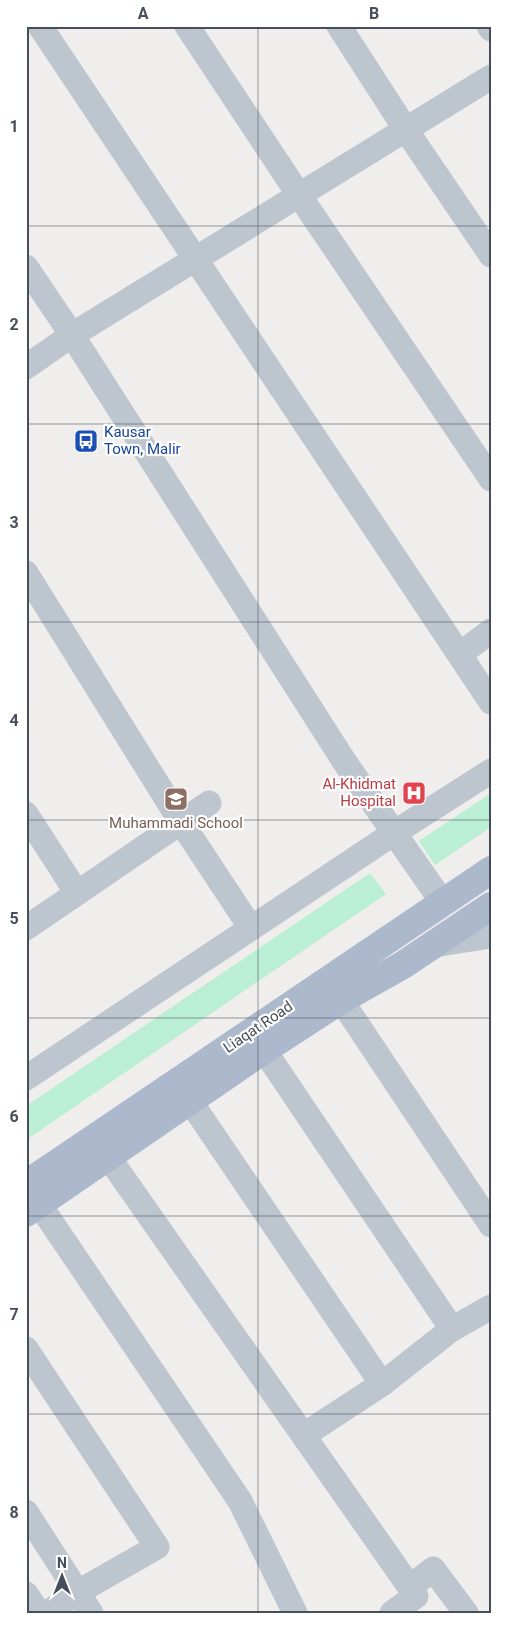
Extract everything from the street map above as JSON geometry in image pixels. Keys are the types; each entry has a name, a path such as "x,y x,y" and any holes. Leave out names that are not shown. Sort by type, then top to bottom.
{"main road":[{"name":"Liaqat Road","path":"31,1200 491,870"},
{"path":"31,1200 109,1158 264,1050 341,1000 403,965 491,906"}],"street":[{"path":"40,26 491,702"},
{"path":"187,26 491,479"},
{"path":"339,26 406,130 491,255"},
{"path":"26,367 72,335 491,77"},
{"path":"26,267 72,335 338,753 443,903"},
{"path":"26,573 180,822 251,928"},
{"path":"460,654 491,630"},
{"path":"26,1078 491,770"},
{"path":"26,928 209,803"},
{"path":"26,814 77,893"},
{"path":"434,945 491,936"},
{"path":"341,1000 491,1225"},
{"path":"264,1050 452,1329"},
{"path":"190,1101 382,1384"},
{"path":"109,1158 416,1596 392,1613"},
{"path":"31,1200 240,1501 294,1613"},
{"path":"304,1435 382,1384 452,1329 491,1307"},
{"path":"26,1349 158,1547 84,1602 34,1605"},
{"path":"26,1512 84,1602"},
{"path":"410,1587 433,1569 466,1613"}],"green space":[{"path":"491,793 491,827 435,865 419,841"},
{"path":"370,873 386,894 26,1140 26,1106"}],"place":[{"name":"Kausar Town, Malir","path":"86,441"},
{"name":"Al-Khidmat Hospital","path":"414,793"},
{"name":"Muhammadi School","path":"176,799"}]}
